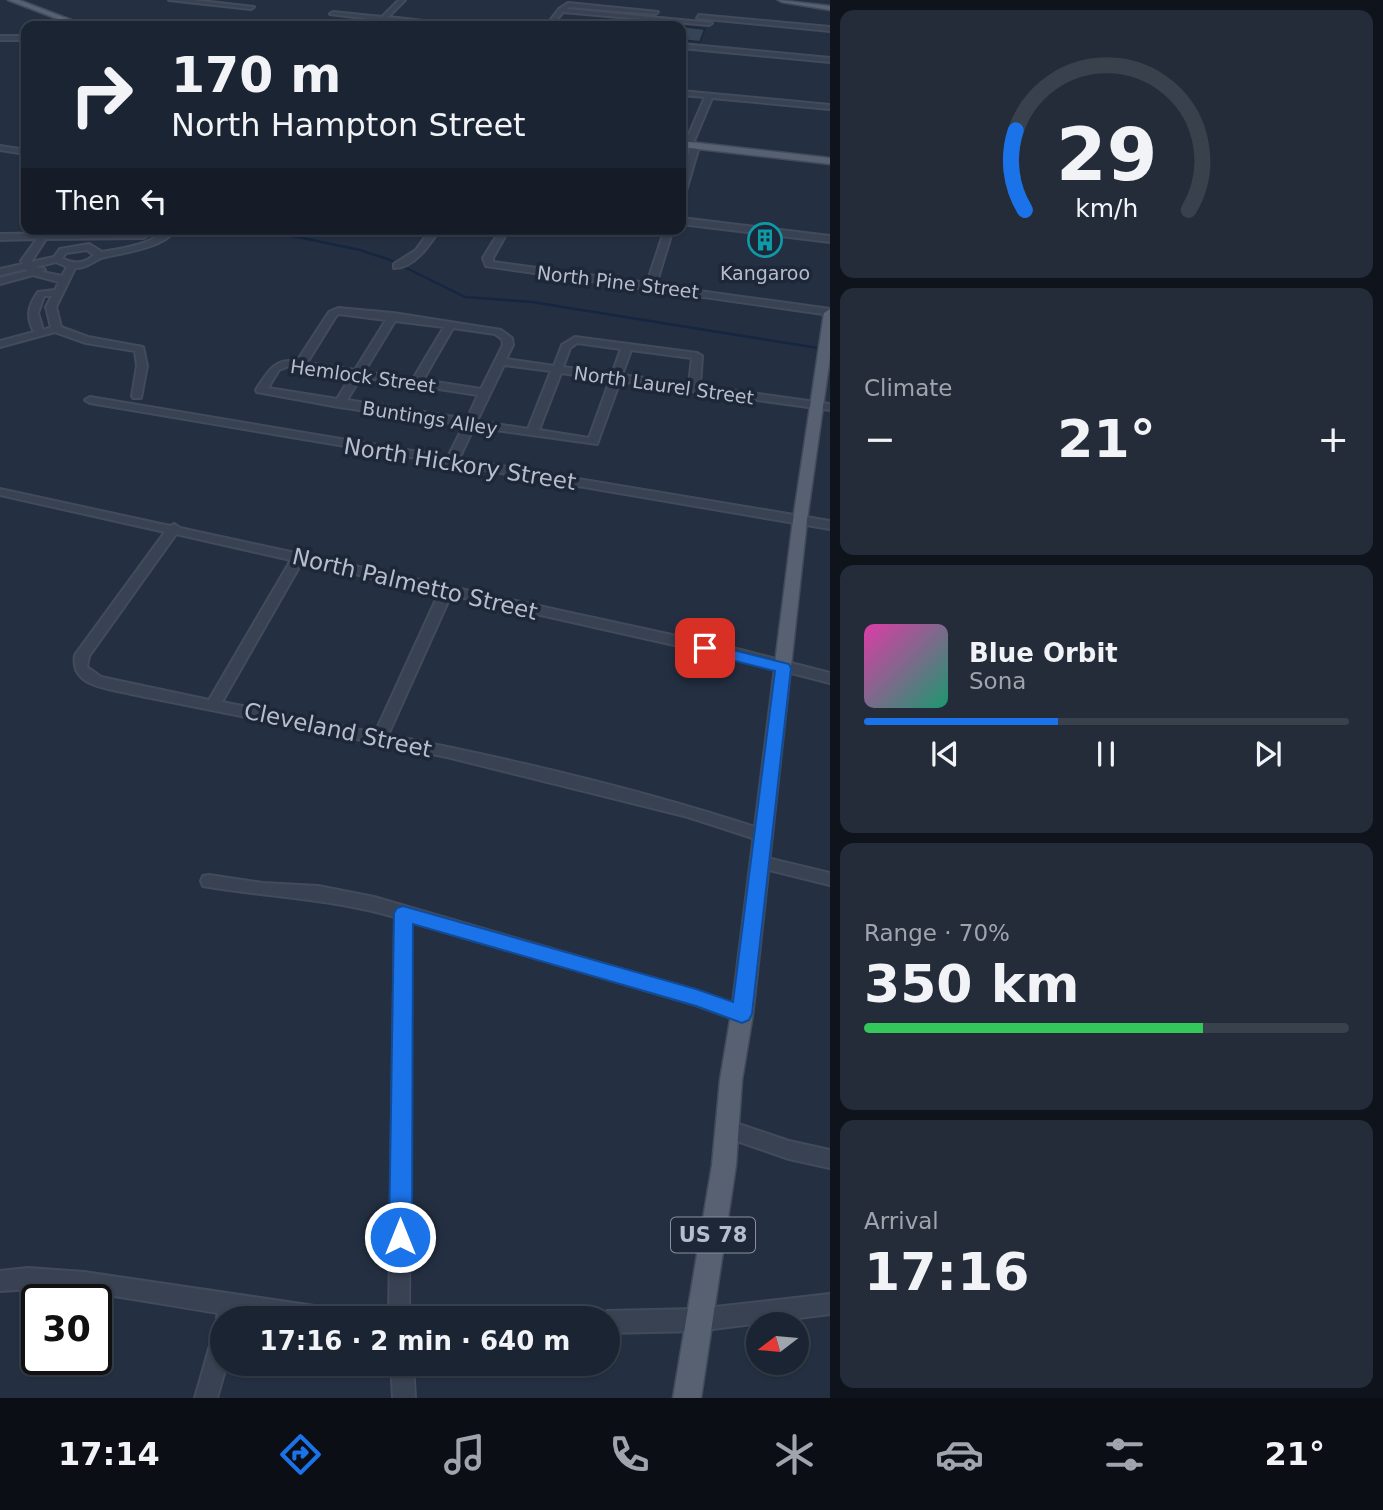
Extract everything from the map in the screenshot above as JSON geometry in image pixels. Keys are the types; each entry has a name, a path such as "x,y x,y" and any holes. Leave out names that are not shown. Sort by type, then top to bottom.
{"main road":[{"path":"12,0 69,21"},
{"path":"782,0 830,8"},
{"path":"686,145 830,160"},
{"name":"US 78","path":"687,1398 697,1320 720,1189 800,520 824,407 830,312"}],"street":[{"path":"172,0 251,7"},
{"path":"381,21 402,0"},
{"path":"553,21 568,5 655,12 711,20"},
{"path":"655,12 660,5"},
{"path":"561,10 830,29"},
{"path":"333,14 406,21"},
{"path":"702,48 712,26 711,20"},
{"path":"0,38 21,38"},
{"path":"686,46 830,60"},
{"path":"686,94 830,107"},
{"path":"686,177 694,150 686,145 709,96"},
{"path":"0,148 21,151"},
{"path":"686,222 830,239"},
{"path":"0,272 63,262 90,263 92,250 86,235"},
{"path":"92,250 144,235"},
{"path":"0,237 144,235"},
{"path":"56,329 51,307 64,279 63,251 141,247 159,235"},
{"path":"397,266 419,252 432,235"},
{"name":"North Pine Street","path":"501,235 488,258 489,264 830,312"},
{"path":"651,285 668,235"},
{"path":"44,236 27,255 31,269 49,278 64,279"},
{"path":"0,281 6,281 31,269"},
{"path":"40,333 36,327 33,307 41,294 58,292"},
{"path":"300,365 335,312 354,311 498,332 507,338 508,345 451,463"},
{"path":"339,404 393,316"},
{"path":"416,383 450,324"},
{"path":"0,344 56,329 86,340 139,349 141,377 137,396"},
{"path":"532,433 569,342 575,340 696,356 694,389"},
{"path":"616,378 627,346"},
{"name":"North Laurel Street","path":"499,361 824,407"},
{"name":"Hemlock Street","path":"267,393 261,390 275,368 288,363 484,393"},
{"name":"Buntings Alley","path":"267,393 593,442 616,378"},
{"name":"North Hickory Street","path":"90,400 830,525"},
{"name":"North Palmetto Street","path":"0,492 174,528 830,678"},
{"name":"Cleveland Street","path":"174,528 82,655 80,667 83,673 97,681 380,738 690,811 762,835"},
{"path":"214,704 298,558"},
{"path":"380,738 446,591"},
{"path":"759,862 830,879"},
{"path":"209,881 263,889 318,892 374,904 696,998 742,1014"},
{"path":"399,1306 403,913"},
{"path":"727,1129 789,1150 830,1159"},
{"path":"0,1281 28,1278 71,1280 210,1307"},
{"path":"620,1322 697,1320 830,1304"},
{"path":"206,1398 212,1376"},
{"path":"403,1376 404,1398"}],"building":[{"path":"686,27 705,29 700,42 686,41"}],"waterway":[{"path":"293,236 360,250 390,260 465,297 532,302 830,350"}],"place":[{"name":"Kangaroo","path":"765,240"}],"route":[{"path":"400,1237 403,913 696,998 742,1014 769,774 784,668 705,648"}]}
